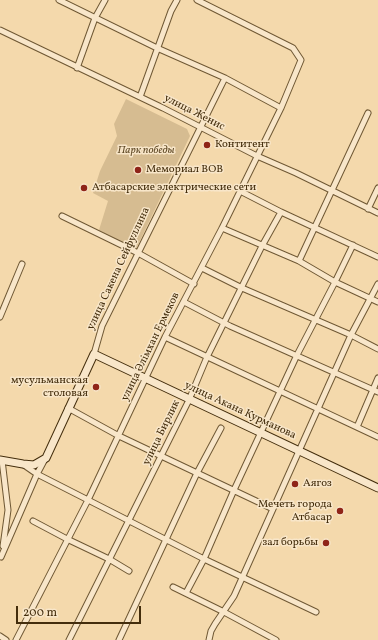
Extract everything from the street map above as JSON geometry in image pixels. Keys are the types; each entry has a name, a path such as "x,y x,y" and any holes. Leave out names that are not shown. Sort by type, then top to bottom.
{"main road":[{"name":"улица Акана Курманова","path":"94,354 378,488"},
{"name":"улица Сакена Сейфуллина","path":"46,458 94,354"},
{"path":"1,460 23,464 34,464 46,458"}],"street":[{"path":"59,0 157,48 225,78 280,108"},
{"path":"77,68 96,18 106,0"},
{"path":"140,97 157,48 177,0"},
{"name":"улица Әлімхан Ермеков","path":"16,640 88,500 166,337 222,228 280,108 301,60 293,48 197,0"},
{"name":"улица Женис","path":"0,30 140,97 257,156 296,173 378,213"},
{"name":"улица Сакена Сейфуллина","path":"94,354 102,326 225,78"},
{"path":"299,261 368,113"},
{"path":"368,209 378,188"},
{"path":"240,191 281,212 378,257"},
{"name":"улица Бирлик","path":"69,640 109,559 130,521 262,246 281,212"},
{"path":"62,216 138,253 194,284"},
{"path":"222,228 299,261 335,282 378,302"},
{"path":"186,594 204,559 234,490 297,355 353,245"},
{"path":"0,317 22,264"},
{"path":"202,268 242,288 378,348"},
{"path":"209,640 211,631 234,596 351,335 378,284"},
{"path":"184,302 224,323 376,391"},
{"path":"166,337 378,437"},
{"path":"357,427 376,391 378,378"},
{"path":"68,408 119,436 273,509"},
{"path":"119,640 197,473 221,428"},
{"name":"улица Сакена Сейфуллина","path":"0,558 36,474 46,458"},
{"path":"0,558 8,510 1,460"},
{"path":"23,464 36,474 204,559 316,612"},
{"path":"33,521 129,570"},
{"path":"173,587 276,640"},
{"path":"0,636 6,640"}],"green space":[{"name":"Парк победы","path":"126,99 187,129 190,136 136,249 99,230 108,201 93,193 100,171 117,136 114,124"}],"place":[{"name":"Контитент","path":"207,145"},
{"name":"Мемориал ВОВ","path":"138,170"},
{"name":"Атбасарские электрические сети","path":"84,188"},
{"name":"мусульманская столовая","path":"96,387"},
{"name":"Аягоз","path":"295,484"},
{"name":"Мечеть города Атбасар","path":"340,511"},
{"name":"зал борьбы","path":"326,543"}]}
